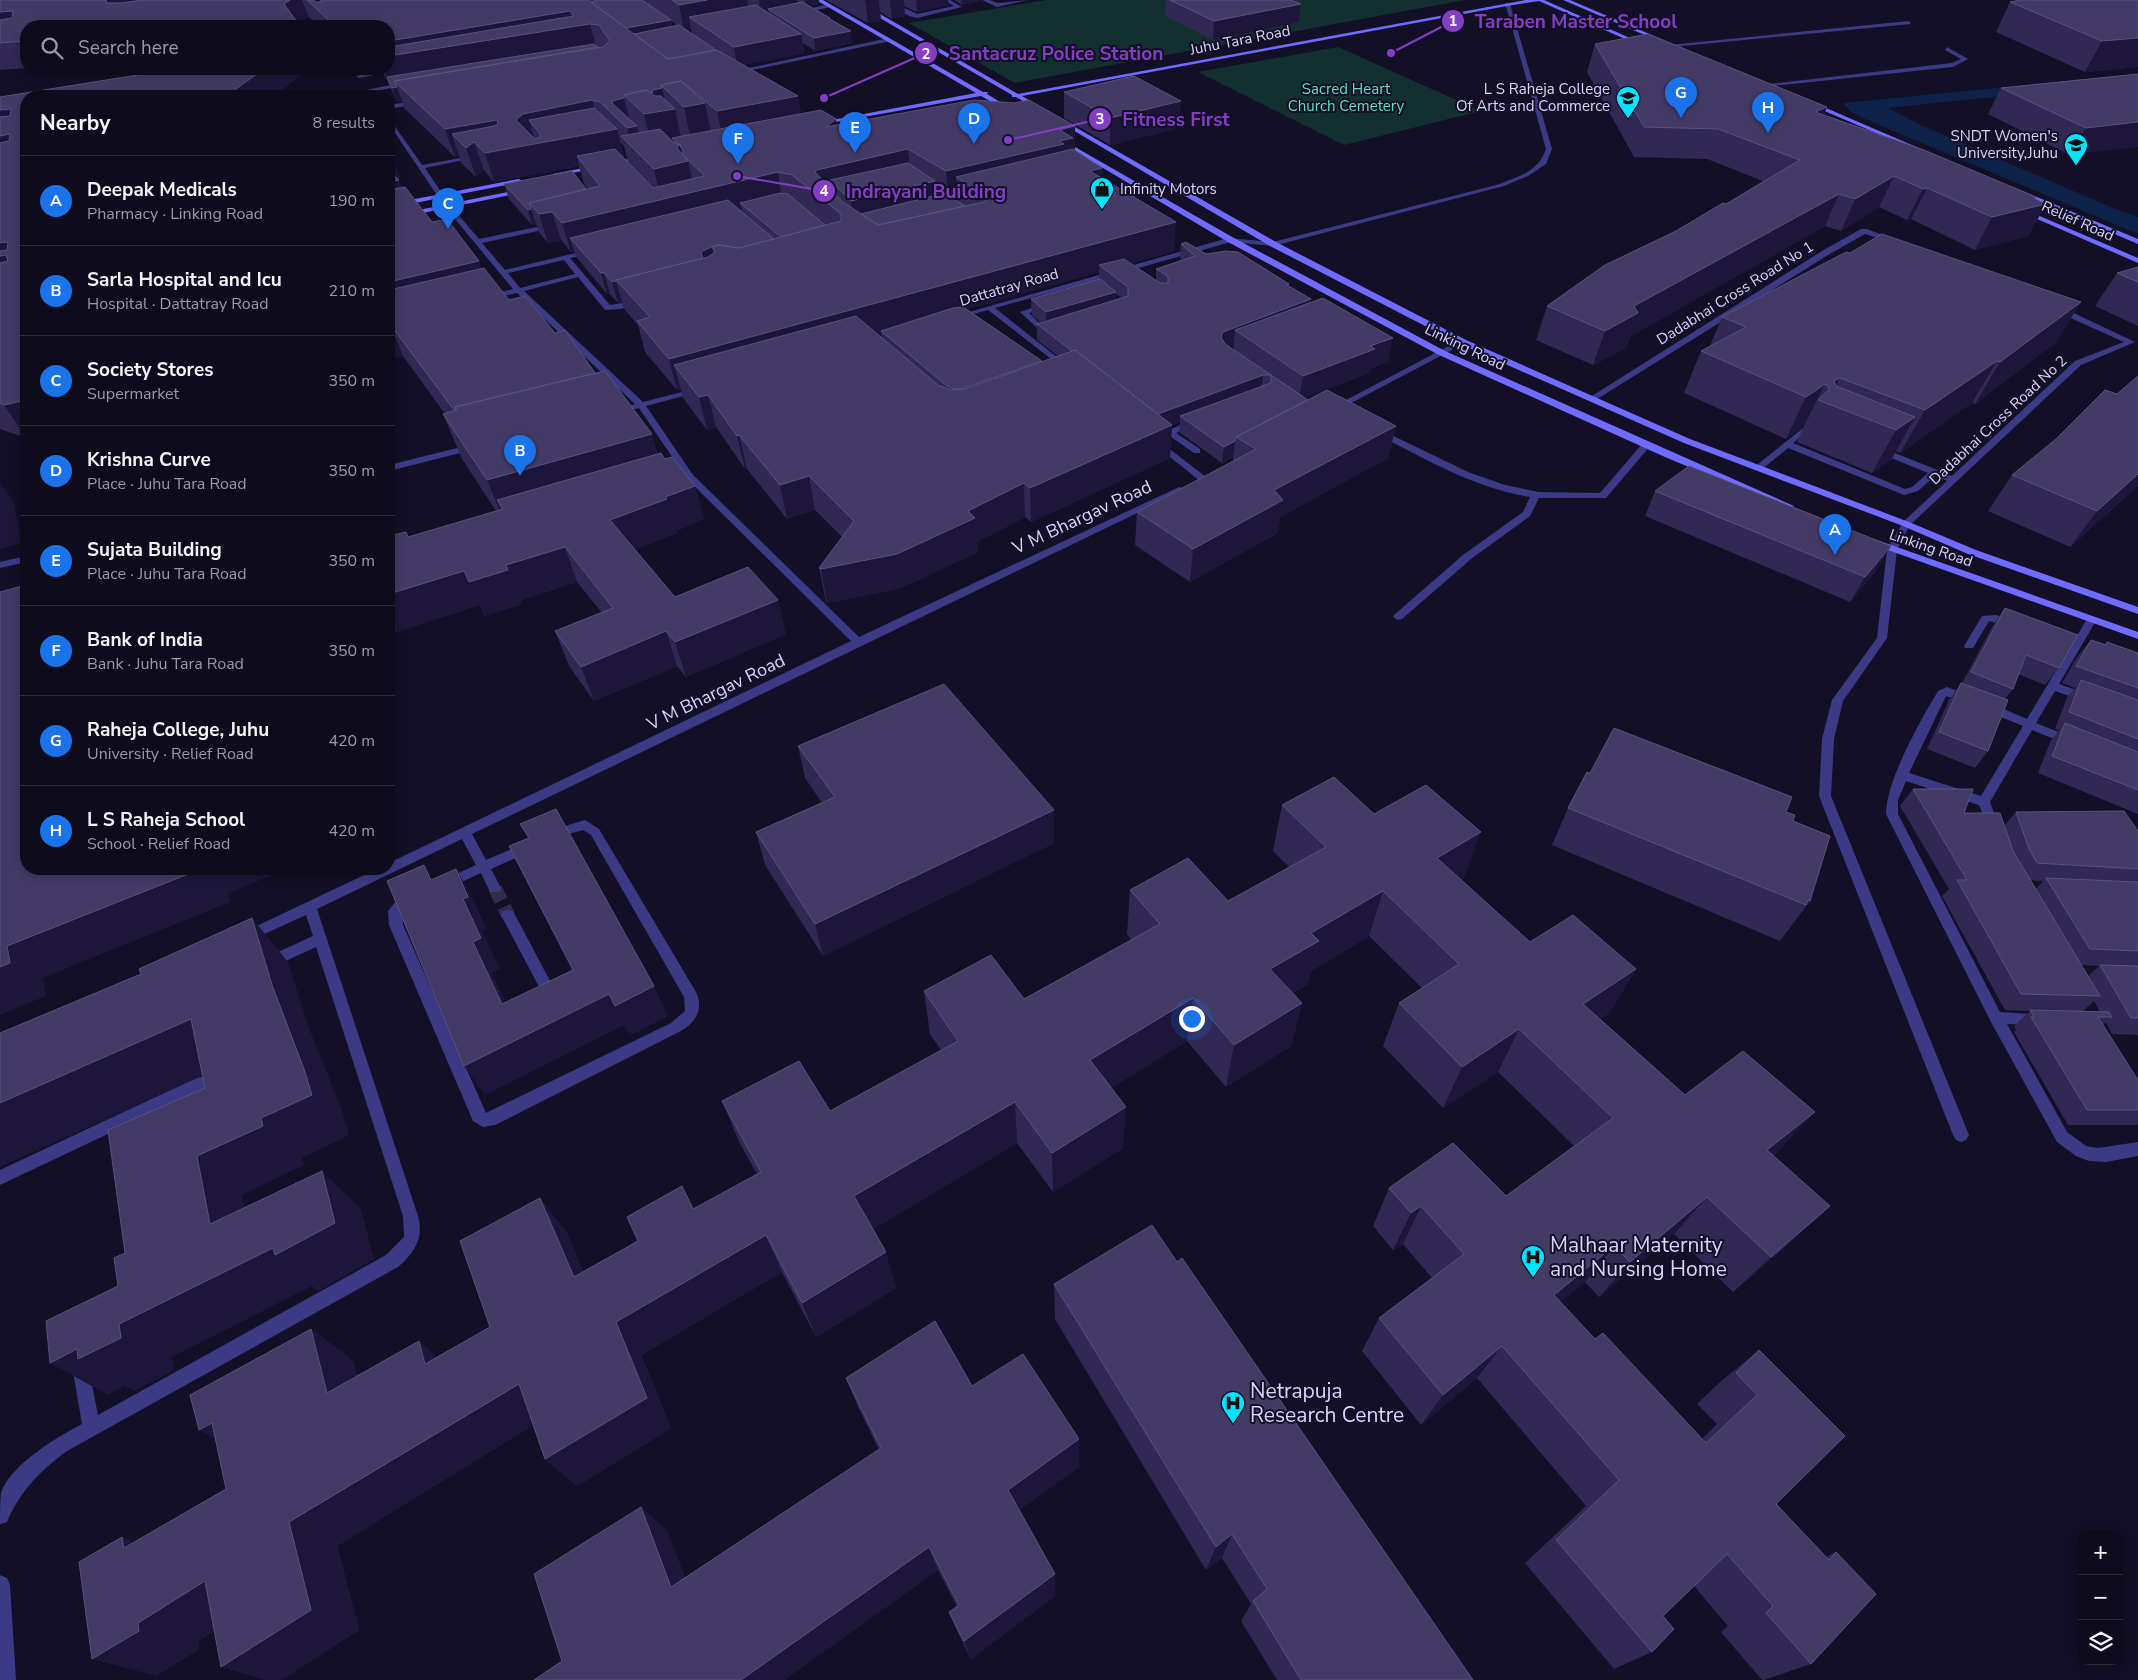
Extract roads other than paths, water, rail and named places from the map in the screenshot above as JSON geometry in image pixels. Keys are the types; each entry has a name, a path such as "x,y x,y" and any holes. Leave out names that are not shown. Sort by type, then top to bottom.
{"main road":[{"path":"820,0 947,73 992,96 1019,115"},
{"name":"Linking Road","path":"852,0 1274,244 1463,342 1591,399 1646,445 1794,508"},
{"name":"Juhu Tara Road","path":"1192,56 1497,0"},
{"path":"1539,0 1651,49"},
{"name":"Juhu Tara Road","path":"1014,93 1507,4 1539,0"},
{"path":"1566,0 1688,52"},
{"path":"1616,33 1636,30"},
{"path":"962,70 969,68"},
{"path":"947,73 955,72"},
{"path":"1748,77 1784,92"},
{"path":"998,90 1005,89"},
{"path":"1748,89 1757,95"},
{"path":"984,102 992,96"},
{"path":"814,125 992,96"},
{"path":"1802,100 1929,153"},
{"path":"860,117 869,124"},
{"name":"Linking Road","path":"1053,136 1099,167 1346,306 1442,354 1622,423 1687,441 1906,524 1972,552 2138,611"},
{"path":"546,176 651,156"},
{"path":"395,205 526,180"},
{"name":"Relief Road","path":"2011,188 2138,242"},
{"path":"395,217 531,190"},
{"name":"Relief Road","path":"2015,207 2138,261"},
{"name":"Linking Road","path":"1865,539 2138,636"}],"street":[{"path":"884,0 917,16 959,7 946,0"},
{"path":"985,0 997,5 1025,0"},
{"path":"1231,240 1274,244 1502,185 1526,175 1544,163 1549,149 1507,4"},
{"path":"787,14 830,6"},
{"path":"799,7 817,18"},
{"path":"1672,45 1909,24"},
{"path":"728,72 889,40"},
{"path":"855,41 863,46"},
{"path":"1748,89 1766,85 1961,63 1964,59 1947,49"},
{"path":"806,50 814,55"},
{"path":"729,66 737,71"},
{"path":"395,69 402,68"},
{"path":"364,75 358,76 369,90 416,82"},
{"path":"397,99 402,105"},
{"path":"395,106 430,100"},
{"path":"395,129 447,206 518,290 641,406 685,479 858,642"},
{"path":"622,150 632,160"},
{"path":"645,151 651,156"},
{"path":"420,167 484,155"},
{"path":"549,168 555,174"},
{"path":"477,242 562,224"},
{"name":"Dadabhai Cross Road No 1","path":"1591,399 1825,252 1864,231 1901,243"},
{"name":"Dattatray Road","path":"945,320 1126,270 1206,251 1231,240"},
{"path":"504,272 603,248"},
{"path":"565,257 608,308 648,300"},
{"path":"1126,270 1138,278"},
{"path":"479,300 579,274"},
{"path":"1090,280 1100,288"},
{"path":"1045,333 1024,312 1056,302"},
{"name":"Dadabhai Cross Road No 2","path":"1892,550 1906,524 2078,363 2131,342 2052,306"},
{"path":"990,308 1069,371"},
{"path":"1027,338 1054,330"},
{"path":"1332,412 1463,342"},
{"path":"604,415 706,387"},
{"path":"1168,432 1204,418"},
{"path":"1372,429 1477,478 1519,492 1536,494 1603,496 1646,445"},
{"path":"1758,468 1803,431"},
{"path":"1168,432 1197,451"},
{"name":"V M Bhargav Road","path":"395,866 858,642 1206,477 1148,435 1168,432"},
{"path":"1787,444 1904,492 1915,489 1934,472"},
{"path":"395,467 482,445"},
{"path":"1872,446 1954,480"},
{"path":"1398,617 1467,557 1527,514 1536,494"},
{"path":"1892,550 1882,638 1838,700 1828,739 1825,796 1961,1136"},
{"path":"0,565 20,560"},
{"path":"1970,646 1986,618 1996,618 2023,628"},
{"path":"1998,843 1984,802 2092,619"},
{"path":"2054,686 2100,703"},
{"path":"2084,747 1947,691 1942,694 1912,750 1892,800 1892,814 1996,1018 2062,1137 2074,1148 2097,1156 2138,1149"},
{"path":"1902,776 1984,802"},
{"path":"585,825 590,828 595,832 691,996 695,1006 693,1012 687,1020 676,1027 490,1120 483,1120 478,1116 474,1107 394,918 395,911 413,898 484,866 569,828 585,825"},
{"path":"465,832 494,888"},
{"name":"V M Bhargav Road","path":"239,941 377,875"},
{"path":"0,1515 4,1504 17,1484 40,1460 61,1444 392,1262 405,1252 412,1240 413,1224 310,908"},
{"path":"508,915 556,1005"},
{"path":"258,968 320,939"},
{"path":"1996,1018 2056,1019"},
{"path":"0,1178 201,1083 210,1081 218,1102"},
{"path":"86,1353 81,1366 91,1428"},
{"path":"0,1586 6,1680"}],"water":[{"path":"2138,74 2138,82 1888,108 1921,125 2108,206 2138,217 2138,234 1865,119 1851,112 1843,103"}],"tunnel":[{"path":"495,888 508,915"}],"place":[{"name":"Taraben Master School","path":"1391,53"},
{"name":"Santacruz Police Station","path":"824,98"},
{"name":"Raheja College, Juhu","path":"1681,118"},
{"name":"L S Raheja College Of Arts and Commerce","path":"1628,119"},
{"name":"L S Raheja School","path":"1768,133"},
{"name":"Fitness First","path":"1008,140"},
{"name":"Krishna Curve","path":"974,144"},
{"name":"Sujata Building","path":"855,153"},
{"name":"Bank of India","path":"738,164"},
{"name":"SNDT Women's University,Juhu","path":"2076,166"},
{"name":"Indrayani Building","path":"737,176"},
{"name":"Infinity Motors","path":"1102,210"},
{"name":"Society Stores","path":"448,229"},
{"name":"Sarla Hospital and Icu","path":"520,476"},
{"name":"Deepak Medicals","path":"1835,555"},
{"name":"Malhaar Maternity and Nursing Home","path":"1533,1278"},
{"name":"Netrapuja Research Centre","path":"1233,1424"}],"park label":[{"name":"Sacred Heart Church Cemetery","path":"1346,98"}]}
